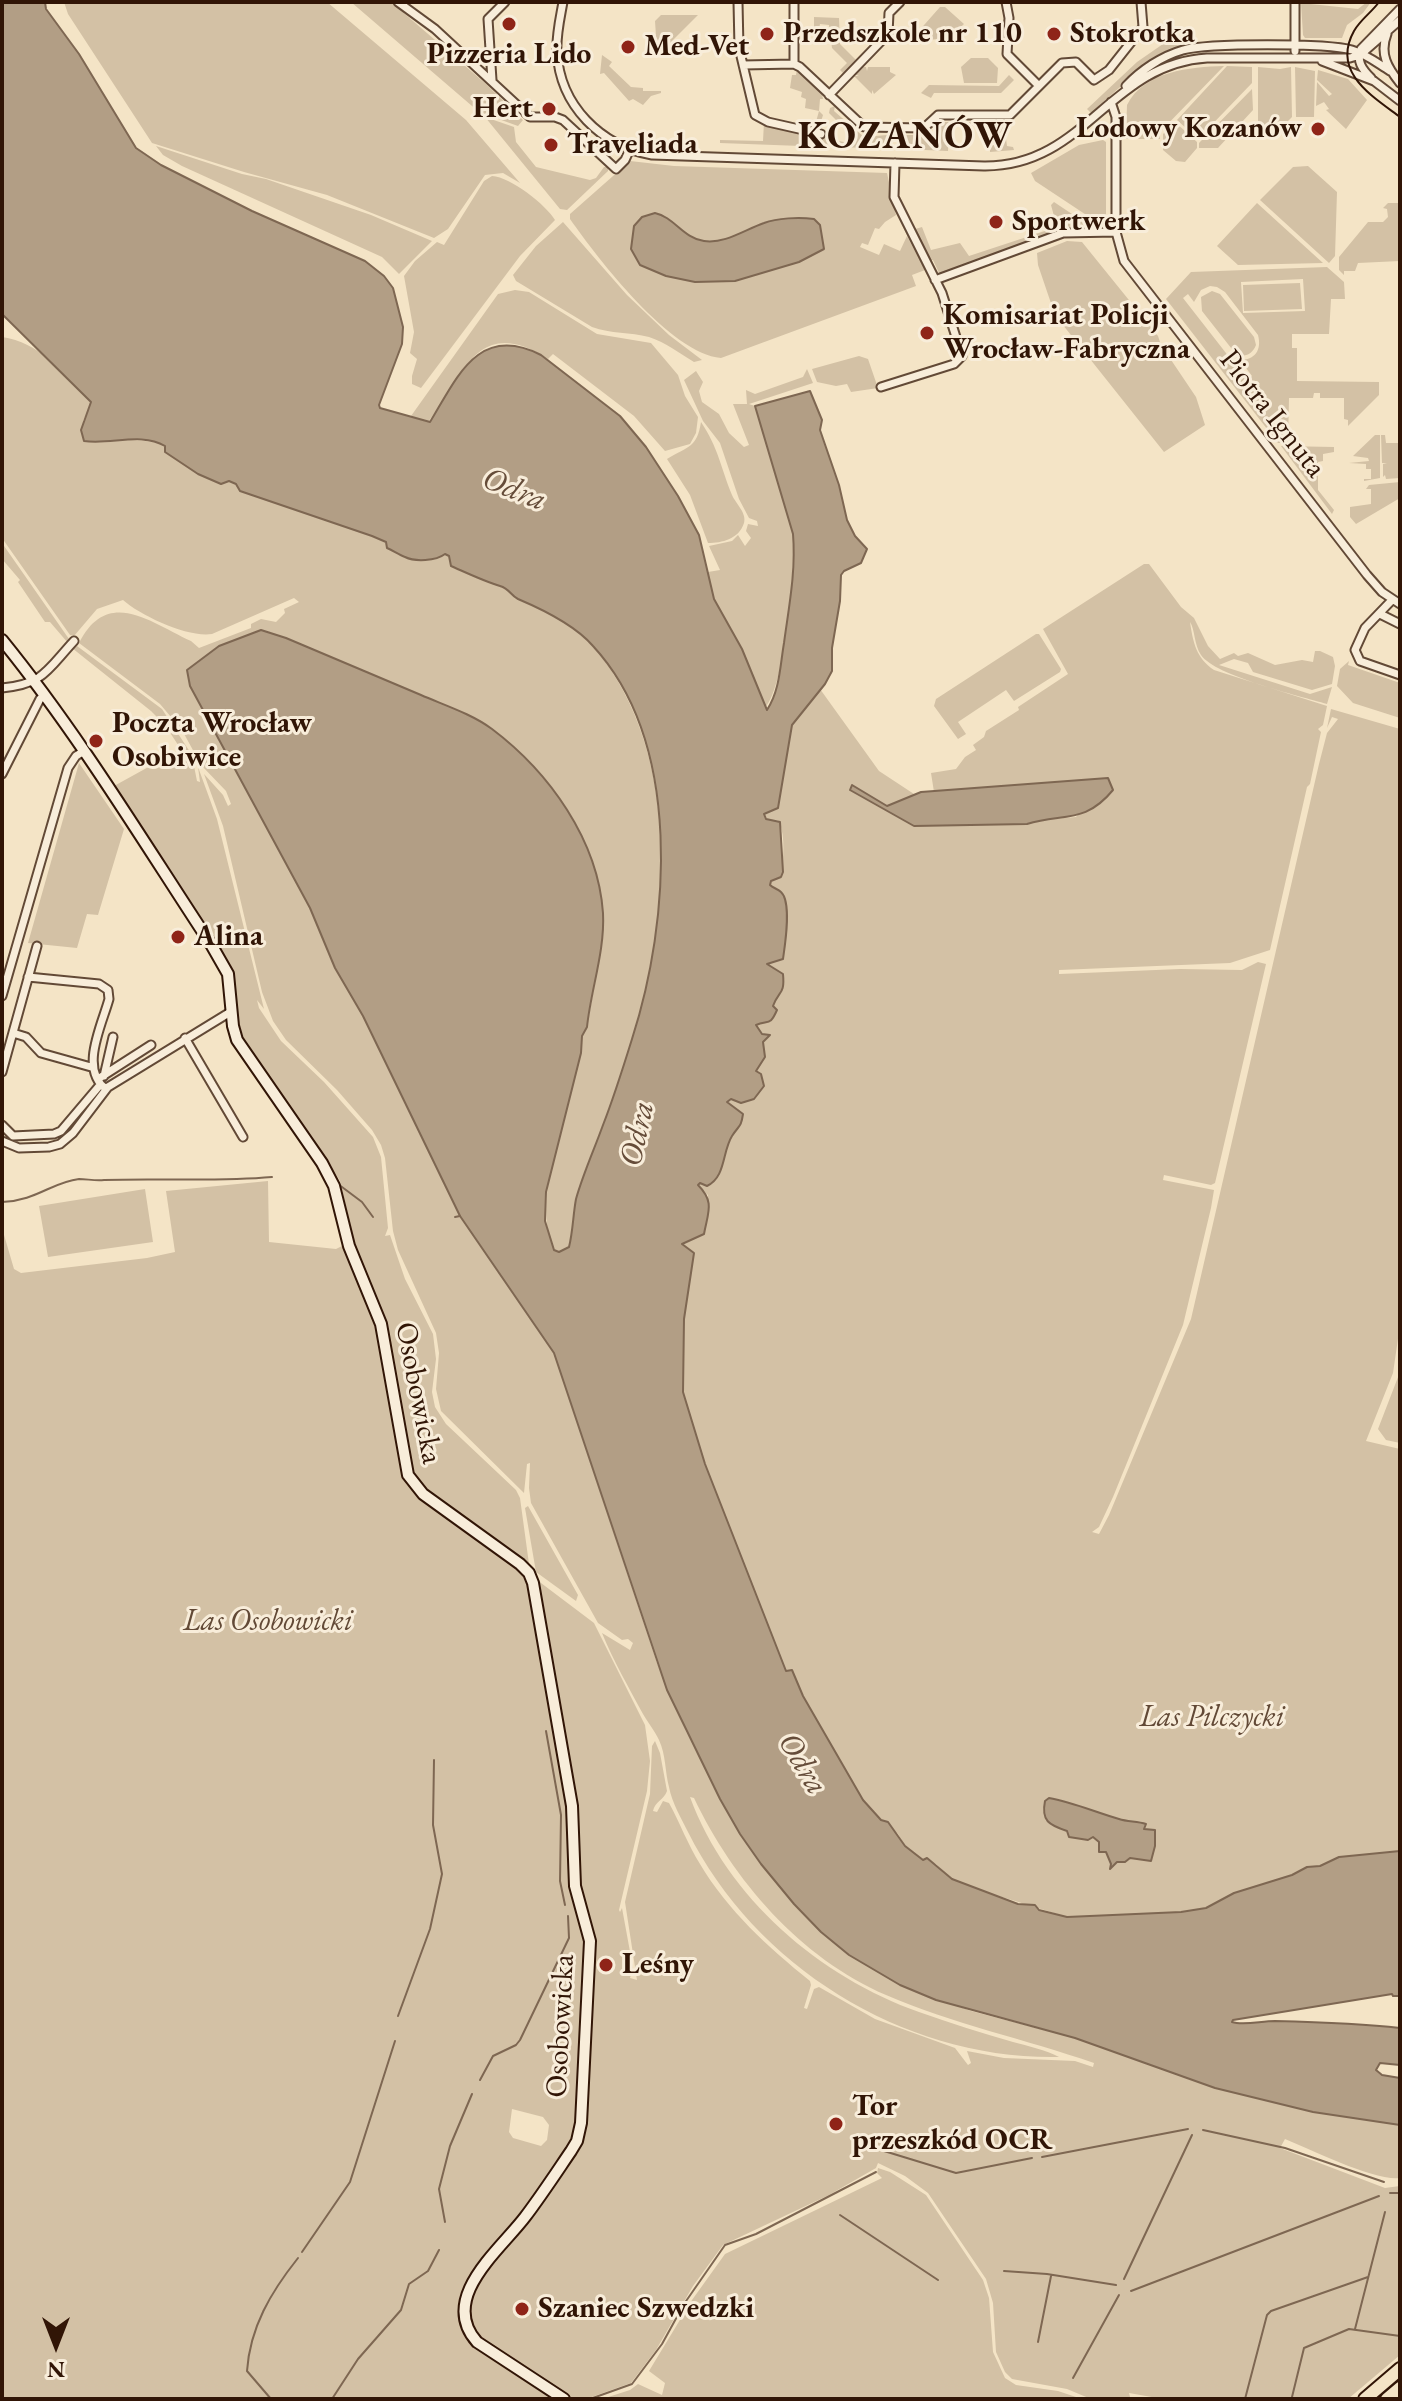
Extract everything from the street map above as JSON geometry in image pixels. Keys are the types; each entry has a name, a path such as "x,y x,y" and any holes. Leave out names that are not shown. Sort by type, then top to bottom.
{"highway":[{"path":"1365,2399 1400,2369"},
{"path":"1387,2399 1400,2388"}],"street":[{"path":"398,2 435,29 530,117 563,120 616,169 630,149"},
{"path":"492,80 488,19 505,2"},
{"path":"563,2 557,53 566,91 587,122 607,138 630,149 652,155 997,166 1022,163 1058,147 1111,102 1156,70 1180,61 1207,58 1316,59 1361,54 1400,20"},
{"path":"738,2 739,48 755,115 768,122 821,134"},
{"path":"794,2 794,64"},
{"path":"829,95 888,34 889,13 900,2"},
{"path":"1006,2 1009,18 1007,55 1038,85"},
{"path":"743,65 794,64 800,67 864,127 924,128 938,115 1010,115 1066,61 1076,62 1094,80 1109,70 1143,27 1141,2"},
{"path":"1295,2 1295,58"},
{"path":"1374,81 1363,70 1361,54 1364,43 1400,9"},
{"path":"1390,71 1384,47 1392,28"},
{"path":"1111,102 1153,64 1173,54 1202,47 1333,47 1364,43"},
{"path":"1202,47 1207,58"},
{"path":"1333,47 1361,54 1390,71 1400,83"},
{"path":"1316,59 1374,81 1400,101"},
{"path":"472,63 490,61"},
{"name":"Piotra Ignuta","path":"1111,102 1116,117 1116,232 1124,261 1379,590 1400,604"},
{"path":"881,387 954,364 962,356 943,296 894,197 895,163"},
{"path":"935,280 1063,233 1116,232"},
{"path":"1392,600 1360,635 1355,650 1360,661 1400,675"},
{"path":"1380,614 1400,624"},
{"name":"Osobowicka","path":"2,640 84,751 219,959 229,981 234,1032 241,1046 314,1150 334,1186 349,1246 381,1324 408,1475 423,1494 520,1564 529,1573 535,1588 574,1819 575,1886 590,1941 581,2123 571,2151 524,2218 476,2273 467,2301 466,2318 477,2342 564,2399"},
{"path":"2,688 35,682 74,641"},
{"path":"2,774 40,699 45,695"},
{"path":"2,996 66,774 71,762 84,751"},
{"path":"2,1072 37,946"},
{"path":"28,977 99,984 108,990 109,999 91,1067"},
{"path":"102,1082 232,1011"},
{"path":"13,1033 26,1037 41,1053 91,1067 102,1082"},
{"path":"2,1141 19,1148 43,1148 60,1144 73,1133 102,1082 113,1037"},
{"path":"185,1038 243,1137"},
{"path":"2,1125 13,1136 54,1134 70,1121 102,1082 151,1045"}],"green space":[{"path":"64,2 327,2 466,120 520,183 503,173 485,175 448,229 434,238 327,195 152,143 68,14"},
{"path":"351,2 391,2 523,120 518,126 479,112"},
{"path":"1371,2 1363,13 1347,25 1342,38 1305,38 1303,35 1301,3 1358,9"},
{"path":"940,7 945,7 964,24 949,38 918,41 917,33"},
{"path":"661,15 698,15 660,53 657,51 655,21"},
{"path":"814,17 839,18 840,44 857,61 844,74 840,70 847,63 832,48 829,25 820,24 819,29 814,29"},
{"path":"1176,35 1196,40 1147,63 1091,113 1087,109 1137,62"},
{"path":"602,55 612,62 609,66 631,87 661,93 651,96 643,105 633,99 629,101 604,73 600,74"},
{"path":"971,58 988,58 998,68 997,83 964,83 961,67"},
{"path":"1224,66 1160,132 1160,139 1126,139 1127,105 1145,85 1169,73"},
{"path":"1227,66 1252,67 1252,83 1198,139 1177,120"},
{"path":"861,67 866,67 867,71 868,67 890,67 890,72 896,75 874,94 872,90 872,94 854,76 859,76 854,74"},
{"path":"1258,67 1291,67 1292,117 1278,131 1258,131"},
{"path":"1295,67 1315,71 1314,117 1296,117"},
{"path":"797,69 822,94 819,111 805,108 806,99 801,97 802,92 790,88 792,75 796,75"},
{"path":"1318,70 1348,79 1367,100 1346,129 1326,110 1329,109 1324,102 1316,106 1317,82 1329,96 1332,94 1317,80"},
{"path":"1009,75 1014,80 1001,93 934,93 931,98 921,93 929,85 999,86"},
{"path":"1252,89 1253,110 1218,148 1199,148 1199,143"},
{"path":"835,106 834,111 864,137 887,135 887,144 892,145 890,149 870,148 867,144 867,148 808,146 816,136 853,144 852,139 847,138 849,133 829,113 830,108"},
{"path":"819,111 823,115 818,131 788,123 814,129"},
{"path":"485,117 514,127 516,142 536,167 590,180 596,178 604,167 608,167 608,171 567,210 560,209"},
{"path":"764,122 810,134 811,137 801,146 720,143 720,140 763,141"},
{"path":"942,122 1000,122 1004,124 1007,146 1014,150 990,152 990,126 949,126 948,151 903,149 904,135 934,135 934,130"},
{"path":"1175,122 1197,142 1197,148 1185,162 1176,161 1163,150 1163,134"},
{"path":"1106,142 1106,228 1035,181 1031,173 1079,145"},
{"path":"156,146 371,215 432,241 399,274 382,257 182,166 163,155"},
{"path":"630,161 674,166 887,173 896,215 879,229 875,228 868,245 862,243 860,247 879,255 884,244 900,251 907,236 925,270 912,275 916,286 721,358 701,353 680,340 637,302 570,219 570,214"},
{"path":"1308,166 1337,192 1335,256 1329,263 1260,200 1293,167"},
{"path":"492,176 509,181 527,193 555,220 520,256 421,388 412,384 417,359 410,353 414,332 404,276 415,261 437,242 444,245 484,181"},
{"path":"1054,202 1096,230 1060,230 940,275 912,230 922,227 931,250 960,243 969,256 1057,227 1051,205"},
{"path":"1257,203 1323,263 1238,265 1217,246"},
{"path":"1388,203 1398,203 1400,207 1400,261 1358,263 1355,271 1344,271 1344,275 1339,270 1339,257 1368,222 1383,222 1388,217 1387,209 1383,208"},
{"path":"563,222 627,295 669,335 702,360 694,362 649,337 592,327 516,281 513,275 536,246"},
{"path":"1067,241 1082,242 1158,336 1196,397 1205,425 1164,452 1055,315 1037,253"},
{"path":"1327,267 1344,282 1345,299 1331,299 1329,334 1292,334 1292,348 1297,348 1297,381 1379,382 1379,395 1348,426 1348,420 1344,419 1344,398 1320,398 1320,393 1314,393 1313,398 1289,398 1288,443 1278,443 1166,299 1191,272","holes":["1303,279 1305,311 1243,313 1241,282","1210,286 1225,292 1258,335 1256,353 1240,360 1252,376 1247,380 1183,298 1188,294 1194,302 1201,290"]},
{"path":"1300,283 1302,309 1244,311 1243,285"},
{"path":"515,290 529,292 597,334 651,343 678,375 685,396 698,417 696,433 690,444 665,451 634,416 553,354 548,359 524,346 504,343 487,347 474,357 428,422 411,416 498,294"},
{"path":"1212,291 1220,294 1254,337 1256,345 1250,353 1235,353 1202,311 1201,297"},
{"name":"Las Osobowicki","path":"2,337 39,352 88,397 91,404 83,421 131,440 158,442 236,484 240,491 372,536 403,555 450,556 450,561 559,618 596,650 624,691 643,737 655,786 661,838 660,890 646,992 633,1039 582,1179 569,1247 559,1252 554,1250 548,1228 550,1175 582,1036 587,1027 601,950 603,913 526,758 491,728 449,707 286,638 187,670 190,686 310,908 335,968 363,1016 460,1216 554,1353 657,1663 686,1731 740,1834 849,1955 900,1985 971,2011 1075,2038 1215,2088 1313,2112 1400,2125 1400,2178 1359,2170 1285,2139 1280,2148 1385,2188 1400,2186 1400,2355 1348,2399 1163,2399 1129,2393 1130,2397 1148,2399 1091,2399 1067,2389 1012,2379 1005,2372 996,2352 993,2303 986,2279 928,2193 905,2176 878,2163 876,2168 829,2195 723,2245 693,2286 656,2350 631,2383 586,2399 2,2399 2,1228 14,1269 21,1273 147,1258 175,1252 166,1191 268,1181 269,1242 336,1249 354,1240 340,1181 244,1038 232,968 114,786 163,759 193,761 197,781 200,782 198,767 217,819 264,1009 257,1000 259,1008 281,1041 324,1082 373,1137 381,1157 388,1228 385,1236 390,1235 405,1279 433,1334 436,1359 432,1392 435,1407 446,1424 516,1490 520,1498 529,1564 541,1583 594,1623 645,1725 650,1761 647,1791 619,1910 622,1908 633,1968 630,1978 637,1980 625,1902 650,1794 652,1746 655,1741 667,1791 653,1811 657,1812 663,1801 669,1803 696,1857 723,1897 764,1941 810,1981 804,2008 807,2009 814,1989 819,1987 875,2019 955,2048 968,2065 971,2063 967,2051 1004,2058 1075,2061 1093,2067 1094,2063 911,2005 855,1979 825,1960 798,1938 749,1887 728,1858 694,1798 690,1797 706,1834 727,1868 781,1929 813,1955 882,1997 942,2020 1059,2057 1002,2054 946,2042 892,2023 842,1997 795,1964 753,1925 717,1881 677,1810 670,1793 659,1740 602,1633 630,1650 633,1643 628,1639 622,1640 598,1623 531,1503 530,1463 527,1464 524,1493 441,1411 436,1389 439,1353 436,1333 398,1250 381,1145 337,1090 286,1040 273,1021 262,992 223,826 204,774 223,795 228,806 231,804 226,791 201,765 182,730 160,704 79,643 90,626 103,616 117,613 146,619 199,648 251,628 251,624 261,619 276,622 285,613 284,609 299,602 294,598 212,634 202,634 166,624 141,613 123,600 97,609 74,636 70,635 2,538","holes":["512,2109 543,2117 549,2125 547,2140 541,2146 513,2138 509,2132"]},
{"path":"859,356 868,359 878,388 851,392 847,384 836,386 817,382 812,369"},
{"path":"807,369 813,383 749,404 755,406 793,534 791,598 784,651 779,675 765,708 714,599 708,572 720,570 709,546 732,541 738,535 745,546 751,538 746,531 748,524 758,526 757,521 749,518 739,499 720,443 703,421 684,380 696,371 703,382 699,391 702,402 719,414 729,433 744,447 749,445 733,404 747,404 746,390 755,394 803,377"},
{"path":"701,422 745,519 738,533 719,542 708,543 690,495 667,459 694,442"},
{"path":"1375,435 1380,435 1380,478 1364,481 1371,479 1371,469 1366,469 1366,464 1349,463 1369,461 1368,458 1353,456"},
{"path":"1381,435 1385,435 1386,443 1399,443 1400,438 1400,478 1383,477 1383,464 1387,463 1382,463"},
{"path":"1281,446 1334,447 1334,452 1323,454 1323,461 1318,462 1318,490 1334,510 1332,514"},
{"path":"1400,482 1400,498 1356,524 1350,517 1350,507 1371,504 1371,489 1366,489 1369,485"},
{"path":"2,543 69,639 68,643 50,622 45,622 18,582 20,580 2,559"},
{"name":"Las Pilczycki","path":"1144,564 1149,564 1181,607 1194,618 1208,646 1220,659 1234,653 1238,656 1248,653 1275,665 1302,660 1313,662 1315,651 1320,651 1333,657 1335,666 1332,684 1312,690 1253,672 1248,663 1234,659 1219,665 1310,694 1332,687 1327,704 1285,693 1327,706 1323,725 1318,729 1321,732 1310,784 1270,950 1230,963 1059,970 1059,974 1242,970 1258,962 1266,964 1215,1183 1211,1185 1164,1175 1163,1180 1214,1190 1211,1208 1183,1325 1113,1497 1099,1527 1092,1532 1099,1534 1191,1319 1319,764 1327,733 1338,719 1332,717 1327,728 1331,709 1400,729 1400,1325 1393,1373 1366,1441 1400,1449 1400,1868 1168,1915 1067,1917 989,1893 952,1879 936,1864 923,1860 881,1821 863,1800 781,1665 713,1497 682,1393 681,1333 693,1252 681,1244 702,1234 708,1195 698,1186 742,1113 727,1103 758,1069 762,1045 770,1035 762,1034 755,1025 773,1017 777,1010 773,1006 784,985 775,970 767,964 783,959 785,944 787,914 784,897 770,885 771,881 781,877 783,834 779,821 764,816 766,812 778,808 792,725 820,689 879,771 914,794 886,806 853,786 850,790 914,826 1027,824 1076,817 1108,779 934,792 931,773 956,769 965,757 976,750 973,745 984,737 986,731 1068,674 1043,629","holes":["1190,622 1199,651 1209,663 1259,684 1214,670 1203,660 1196,649"]},
{"path":"1039,634 1060,672 1014,701 1006,690 958,722 966,734 958,739 934,706 936,699"},
{"path":"77,646 162,709 190,752 188,757 179,757 184,754 165,725 151,711 72,648"},
{"path":"1349,661 1348,665 1400,683 1400,718 1353,703 1337,686 1340,669"},
{"path":"79,763 124,829 98,915 87,914 77,948 28,943"},
{"path":"145,1189 153,1242 48,1257 39,1206"},
{"path":"1400,1372 1400,1443 1386,1440 1378,1429"},
{"path":"528,1506 578,1595 576,1601 536,1572 525,1508"},
{"path":"878,2168 926,2195 983,2280 989,2298 993,2352 1005,2378 1016,2385 1058,2391 1082,2399 602,2399 630,2390 638,2384 662,2395 665,2383 649,2371 692,2300 725,2254 882,2178 877,2173"}],"water":[{"name":"Odra","path":"2,2 45,2 46,9 79,54 136,148 161,165 252,211 365,261 384,276 393,288 403,327 402,344 380,408 430,422 460,373 472,360 485,351 501,346 519,347 541,355 620,416 646,447 699,535 714,599 742,649 767,710 775,694 780,669 792,588 794,548 793,534 755,406 810,391 822,420 820,430 847,520 855,536 867,549 861,563 841,575 832,671 792,725 778,808 764,814 766,819 780,822 783,872 770,885 784,897 787,914 783,959 767,964 783,974 782,989 773,1006 777,1010 771,1020 756,1025 762,1034 770,1035 763,1042 765,1057 756,1071 761,1074 764,1086 754,1099 741,1103 731,1099 727,1102 743,1114 741,1122 729,1142 718,1177 707,1186 698,1185 708,1202 704,1234 682,1244 694,1253 684,1319 683,1392 705,1464 786,1671 792,1670 803,1696 863,1800 881,1820 888,1822 905,1846 923,1860 927,1858 952,1879 1018,1904 1035,1905 1039,1910 1067,1917 1181,1912 1206,1908 1234,1893 1339,1857 1400,1851 1400,1996 1392,1994 1232,2022 1322,2022 1400,2028 1400,2065 1380,2063 1376,2070 1382,2075 1400,2078 1400,2125 1313,2112 1215,2088 1075,2038 936,2000 900,1985 849,1955 821,1932 794,1904 740,1834 667,1690 554,1353 460,1216 363,1016 335,968 310,908 190,686 187,670 219,646 261,630 286,638 458,710 484,724 533,766 567,810 592,860 599,886 603,927 587,1027 582,1036 581,1053 546,1192 545,1221 554,1250 559,1252 569,1247 576,1199 632,1039 655,942 660,889 660,835 655,782 642,732 622,686 586,638 503,587 451,566 449,556 409,559 372,536 240,491 236,484 229,481 221,484 198,474 165,452 165,446 156,442 136,439 84,441 81,430 91,402 2,314"},
{"path":"655,213 690,236 704,241 727,238 775,220 814,219 820,225 824,249 799,262 735,281 695,282 666,276 640,265 631,249 634,226 642,217"},
{"path":"1108,778 1113,790 1093,808 1073,816 1027,824 914,826 850,790 852,785 887,806 921,792"},
{"path":"1049,1798 1146,1824 1144,1829 1155,1830 1151,1861 1130,1858 1117,1862 1110,1869 1106,1852 1099,1852 1099,1842 1093,1837 1088,1840 1069,1837 1067,1831 1055,1827 1045,1818 1045,1801"}],"waterway":[{"path":"2,1202 25,1198 79,1179 272,1177"},
{"path":"338,1184 362,1202 373,1217"},
{"path":"455,1217 460,1216"},
{"path":"546,1731 561,1815 560,1881 565,1905"},
{"path":"398,2016 430,1929 442,1874 433,1825 434,1760"},
{"path":"480,2080 493,2056 520,2040 569,1938 568,1916"},
{"path":"302,2252 350,2182 395,2041"},
{"path":"445,2222 439,2189 450,2146 472,2094"},
{"path":"1042,2157 1188,2129"},
{"path":"1203,2130 1285,2148 1384,2182"},
{"path":"1124,2279 1192,2135"},
{"path":"884,2151 956,2173 1032,2158"},
{"path":"590,2399 632,2384 662,2344 684,2304 725,2245 756,2234 876,2172"},
{"path":"1390,2193 1400,2193"},
{"path":"1131,2291 1379,2196"},
{"path":"1355,2329 1385,2212"},
{"path":"840,2215 938,2280"},
{"path":"332,2399 358,2359 401,2310 409,2284 428,2271 439,2250"},
{"path":"271,2399 247,2371 249,2355 264,2311 298,2258"},
{"path":"1004,2271 1116,2285"},
{"path":"1038,2342 1051,2276"},
{"path":"1245,2399 1267,2315 1271,2311 1368,2277"},
{"path":"1073,2378 1119,2295"},
{"path":"1292,2397 1304,2348 1349,2329 1400,2336"}],"tram line":[{"path":"1379,2 1354,31 1348,46 1348,59 1358,82 1400,117"}],"place":[{"name":"Pizzeria Lido","path":"509,24"},
{"name":"Przedszkole nr 110","path":"767,34"},
{"name":"Stokrotka","path":"1054,34"},
{"name":"Med-Vet","path":"628,47"},
{"name":"Hert","path":"549,109"},
{"name":"Lodowy Kozanów","path":"1318,129"},
{"name":"Traveliada","path":"551,145"},
{"name":"Sportwerk","path":"996,222"},
{"name":"Komisariat Policji Wrocław-Fabryczna","path":"927,333"},
{"name":"Poczta Wrocław Osobiwice","path":"96,741"},
{"name":"Alina","path":"178,937"},
{"name":"Leśny","path":"606,1965"},
{"name":"Tor przeszkód OCR","path":"836,2124"},
{"name":"Szaniec Szwedzki","path":"522,2309"}],"district":[{"name":"KOZANÓW","path":"906,138"}]}
